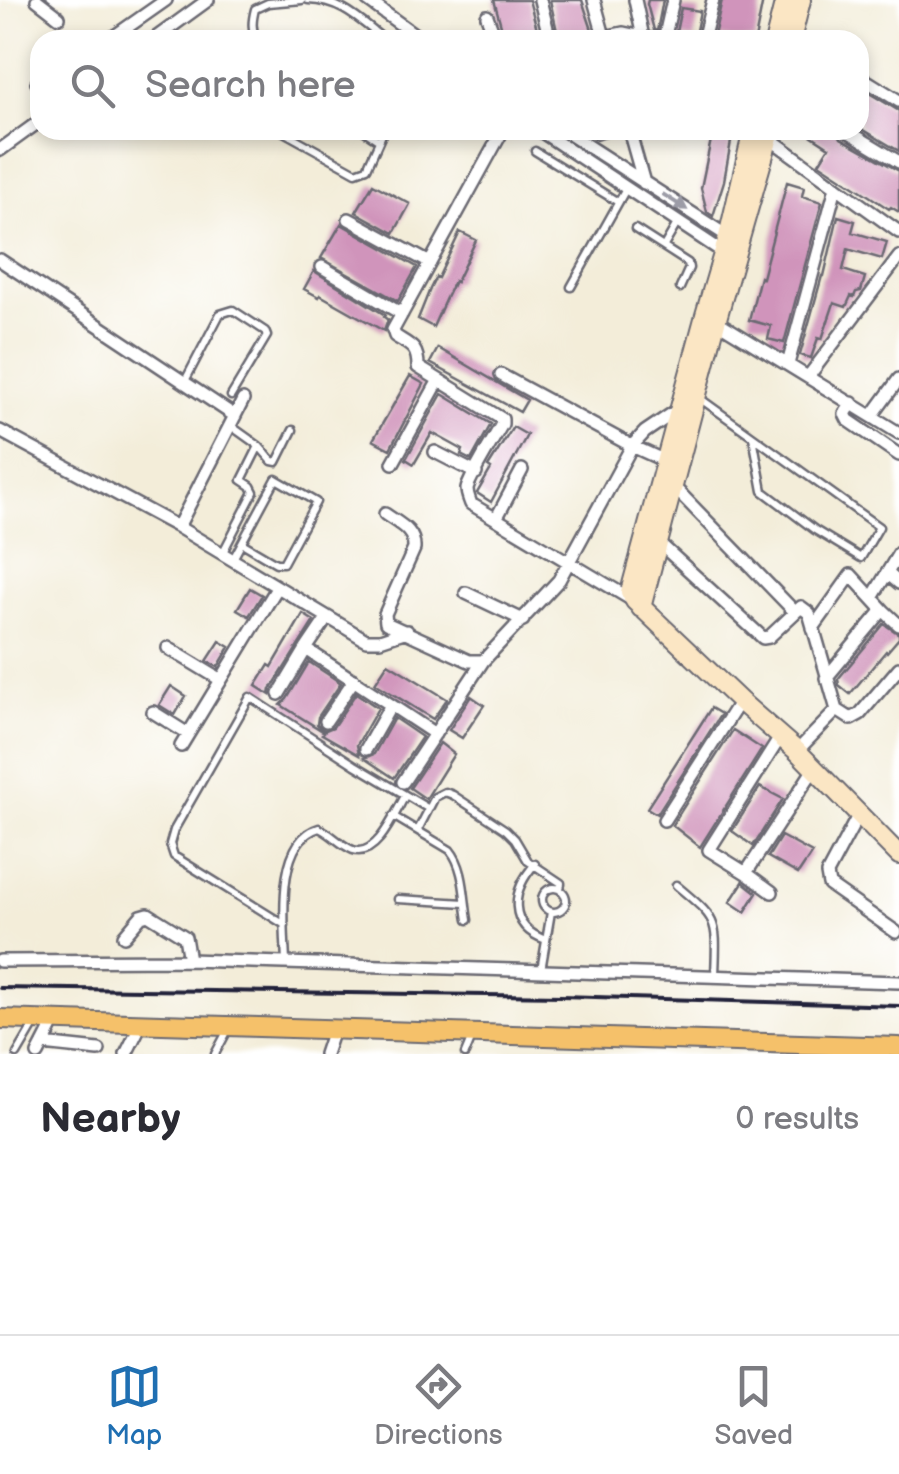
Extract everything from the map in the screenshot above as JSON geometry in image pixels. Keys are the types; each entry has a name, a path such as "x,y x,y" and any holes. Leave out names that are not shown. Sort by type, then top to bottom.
{"main road":[{"path":"0,1019 899,1047"}],"street":[{"path":"37,0 58,17"},
{"path":"123,30 166,0"},
{"path":"167,30 208,0"},
{"path":"367,0 407,30"},
{"path":"540,0 548,30"},
{"path":"594,0 602,30"},
{"path":"635,0 647,30"},
{"path":"666,30 673,0"},
{"path":"705,30 713,0"},
{"path":"778,30 786,0"},
{"path":"794,30 801,0"},
{"path":"487,16 492,30"},
{"path":"869,82 899,101"},
{"path":"0,150 30,128"},
{"path":"498,140 393,330 395,336 418,353 418,366 502,419 468,482 471,504 638,604 797,751 899,854"},
{"path":"554,140 678,222 731,248"},
{"path":"579,140 644,182 731,248"},
{"path":"633,140 647,202"},
{"path":"638,604 630,592 632,580 679,409 762,140"},
{"path":"774,140 899,232"},
{"path":"863,140 899,162"},
{"path":"788,364 836,186"},
{"path":"349,219 430,263"},
{"path":"808,377 899,257"},
{"path":"0,260 184,382 233,421"},
{"path":"322,268 402,314"},
{"path":"710,318 899,433"},
{"path":"638,604 698,397 710,318"},
{"path":"502,375 665,461"},
{"path":"872,416 899,379"},
{"path":"393,463 438,380"},
{"path":"178,527 233,421 237,398"},
{"path":"852,403 845,414 848,420 899,455"},
{"path":"404,789 483,661 560,580 632,446 679,409"},
{"path":"0,431 178,527 366,640 380,640 406,631"},
{"path":"435,452 476,473"},
{"path":"496,519 522,470"},
{"path":"673,486 794,611"},
{"path":"385,514 415,539 385,614 386,623 469,661 483,661"},
{"path":"658,542 764,638 794,611 806,609 836,710 851,718 860,714 899,668"},
{"path":"872,598 899,553"},
{"path":"887,573 899,583"},
{"path":"813,628 851,576 899,626"},
{"path":"181,746 277,588"},
{"path":"466,593 523,620"},
{"path":"826,678 883,610"},
{"path":"279,694 328,618"},
{"path":"168,648 221,680"},
{"path":"306,649 435,734"},
{"path":"326,721 354,680"},
{"path":"664,820 740,701"},
{"path":"366,749 391,705"},
{"path":"797,751 836,710"},
{"path":"153,712 188,734"},
{"path":"772,892 710,850 781,736"},
{"path":"746,874 814,769"},
{"path":"859,814 826,880 896,932"},
{"path":"124,936 141,916 148,914 185,937 189,960"},
{"path":"0,961 189,960 899,982"},
{"path":"46,1020 41,1049 98,1052 109,1023"},
{"path":"126,1054 141,1024"},
{"path":"325,1054 333,1030"}],"lane":[{"path":"253,30 256,9 268,3 305,0 338,4 373,30"},
{"path":"298,140 356,172 367,168 378,140"},
{"path":"535,151 618,202"},
{"path":"571,286 626,188"},
{"path":"664,246 678,222"},
{"path":"635,228 688,263 680,288"},
{"path":"184,382 220,314 233,310 266,330 267,336 237,398"},
{"path":"698,397 880,527 862,558 763,492 752,437"},
{"path":"233,421 277,462 294,430"},
{"path":"227,557 254,492 242,480 259,446"},
{"path":"227,557 242,543 276,480 316,502 283,564 242,543"},
{"path":"284,925 174,856 170,844 174,830 250,697 404,789 429,809"},
{"path":"286,964 284,902 290,856 306,833 319,828 352,850 365,850 376,844 404,789"},
{"path":"418,830 440,793 452,795 506,830 528,861 561,883 560,890"},
{"path":"393,816 456,856 468,920"},
{"path":"535,864 523,880 516,906 521,923 546,940"},
{"path":"676,885 706,910 714,922 715,977"},
{"path":"550,888 560,890 566,897 561,911 551,912 543,906 542,897 550,888"},
{"path":"398,899 465,903"},
{"path":"541,972 551,912"},
{"path":"17,1054 46,1020"},
{"path":"216,1054 230,1026"},
{"path":"464,1054 473,1034"}],"building":[{"path":"494,0 529,0 537,30 502,30"},
{"path":"550,0 582,0 592,30 557,30"},
{"path":"648,0 663,0 657,30 654,30"},
{"path":"722,0 763,0 757,30 715,30"},
{"path":"681,8 700,11 696,30 676,30"},
{"path":"869,93 899,111 899,151 869,133"},
{"path":"711,140 731,140 713,216 707,212 701,188"},
{"path":"818,140 845,140 899,171 899,212 819,163 829,147"},
{"path":"787,182 804,187 802,196 822,202 784,343 768,339 771,326 749,320"},
{"path":"373,184 410,204 394,233 356,212"},
{"path":"838,216 855,221 852,232 887,242 882,259 848,249 843,270 865,277 861,291 851,296 846,307 834,303 811,358 800,355"},
{"path":"341,224 417,267 398,301 321,258"},
{"path":"460,232 476,240 433,327 418,319"},
{"path":"314,271 385,315 388,320 384,331 304,289"},
{"path":"438,348 527,400 520,412 430,363"},
{"path":"410,376 424,384 390,449 373,440"},
{"path":"442,394 491,424 471,460 461,455 463,450 432,433 414,464 406,459"},
{"path":"513,427 527,435 491,502 477,493"},
{"path":"250,588 262,595 249,616 237,609"},
{"path":"303,614 314,621 270,695 256,686 269,665 272,667"},
{"path":"884,624 899,638 850,694 838,679"},
{"path":"220,641 230,647 218,667 207,661"},
{"path":"309,662 341,683 318,717 317,724 322,729 333,727 356,693 378,708 357,745 359,755 281,705"},
{"path":"388,663 447,699 433,719 375,683"},
{"path":"171,686 186,696 175,715 159,705"},
{"path":"471,696 484,705 462,738 449,730"},
{"path":"711,708 721,714 657,814 647,808"},
{"path":"394,718 422,737 394,778 364,758 374,754"},
{"path":"733,730 762,749 700,847 672,825"},
{"path":"440,743 454,754 426,799 410,788"},
{"path":"760,787 783,799 753,846 732,831"},
{"path":"781,836 812,853 798,874 768,857"},
{"path":"743,882 757,893 745,912 730,902"}],"railway":[{"path":"0,988 561,996 899,1006"}]}
